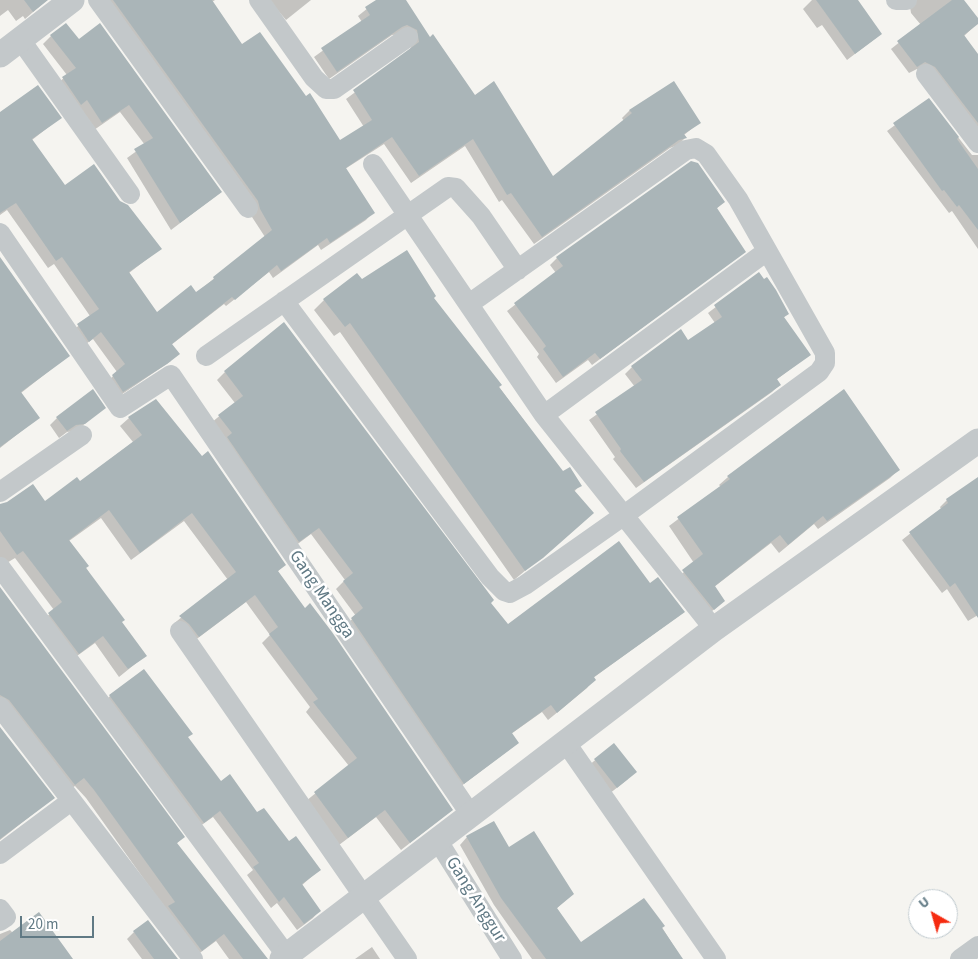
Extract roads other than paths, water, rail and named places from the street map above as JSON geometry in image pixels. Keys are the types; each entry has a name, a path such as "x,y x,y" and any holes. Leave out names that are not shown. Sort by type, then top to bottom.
{"street":[{"path":"0,55 72,0"},
{"path":"98,0 248,208"},
{"path":"259,0 314,78 326,89 334,89 408,37"},
{"path":"896,0 907,0"},
{"path":"20,38 130,194"},
{"path":"926,74 976,138"},
{"path":"284,301 490,577 504,591 510,592 525,585 623,516 819,372 825,363 825,353 738,199 706,154 696,148 686,150 469,304"},
{"path":"373,164 544,415 714,629"},
{"path":"206,356 448,187 456,188 481,216 518,270"},
{"name":"Gang Mangga","path":"0,233 120,408 171,375 471,815"},
{"path":"544,415 767,251"},
{"path":"0,492 82,434"},
{"path":"0,567 286,958 714,629 978,441"},
{"path":"180,631 407,959"},
{"path":"0,707 193,959"},
{"path":"566,743 716,959"},
{"path":"0,854 71,802"},
{"name":"Gang Anggur","path":"438,841 512,959"},
{"path":"0,909 6,917 0,921"},
{"path":"960,959 978,946"}]}
